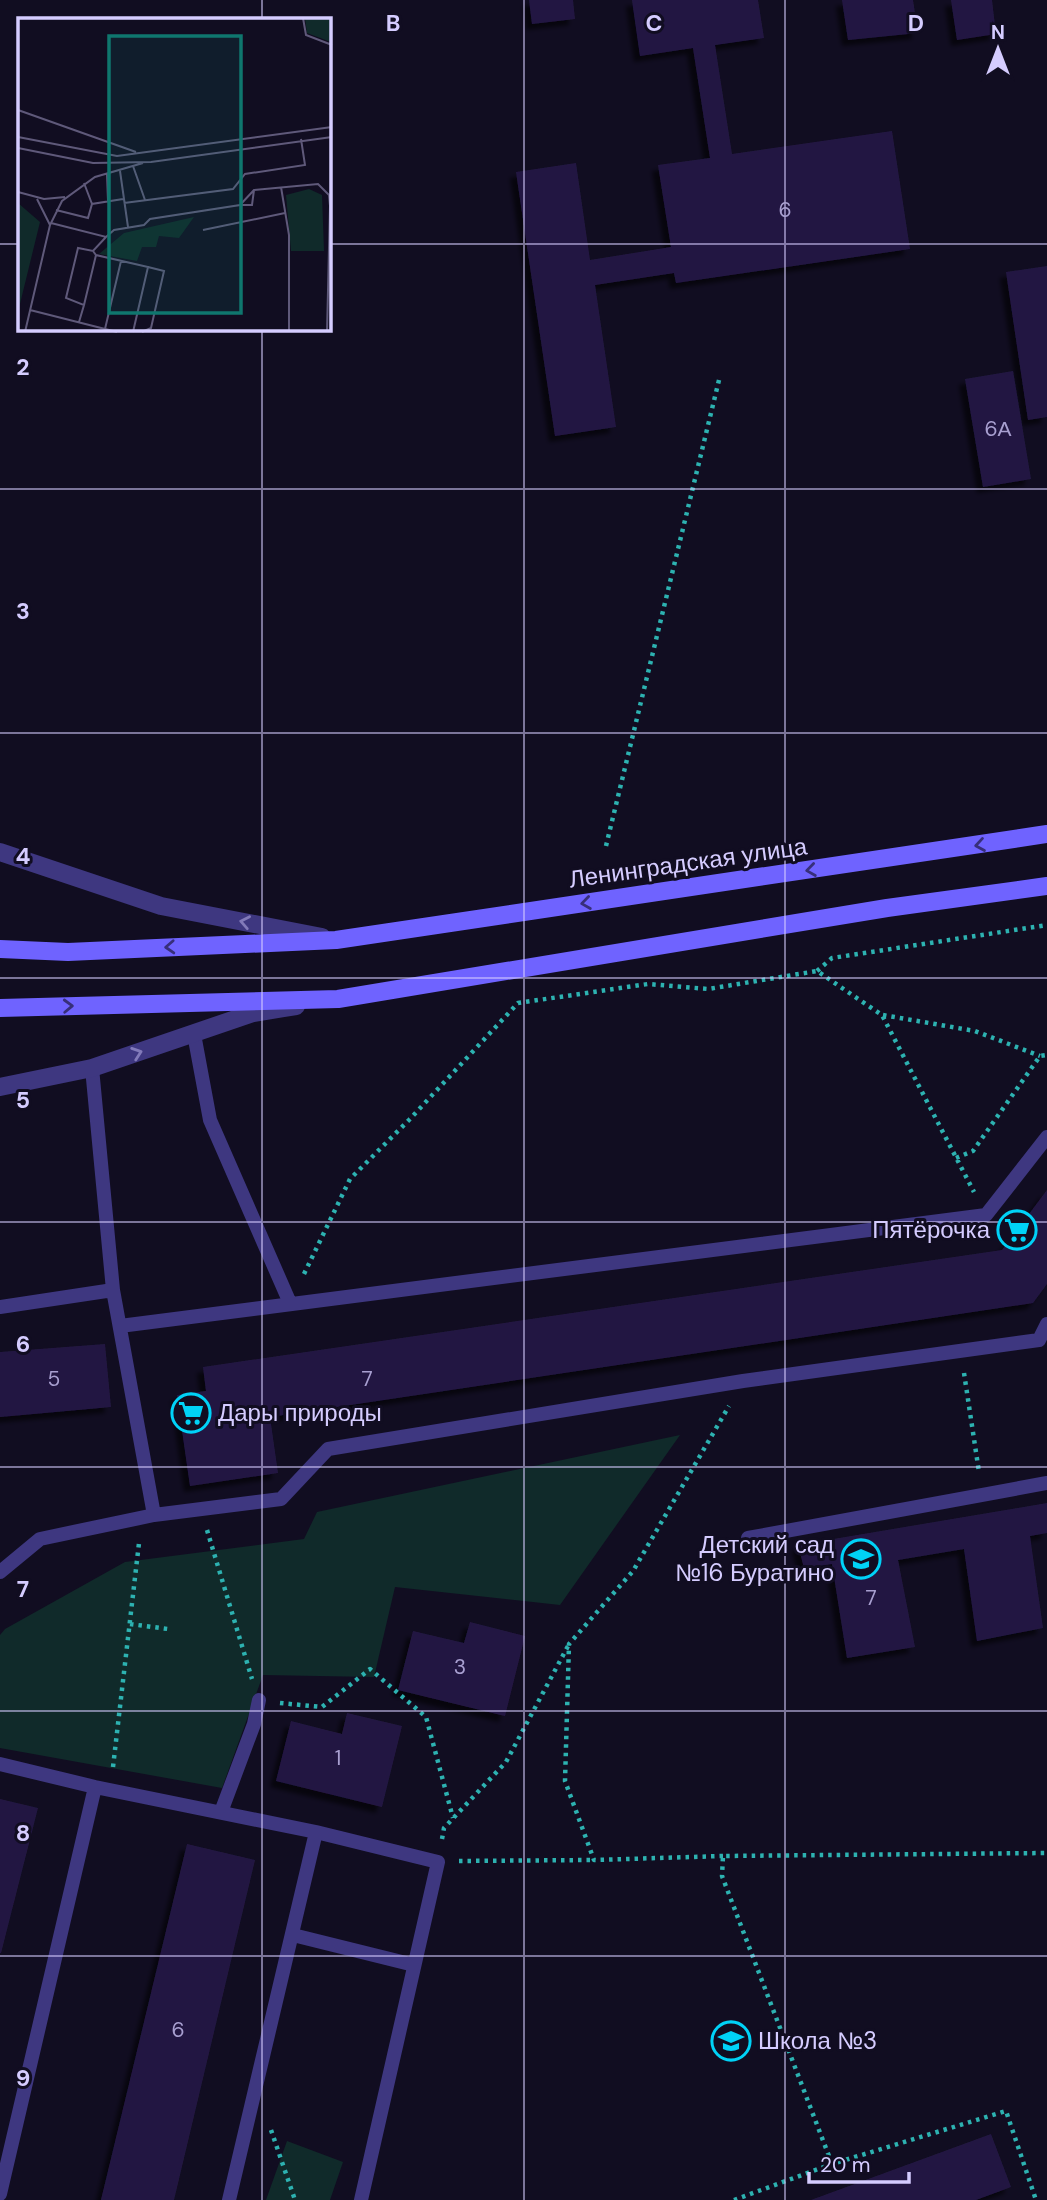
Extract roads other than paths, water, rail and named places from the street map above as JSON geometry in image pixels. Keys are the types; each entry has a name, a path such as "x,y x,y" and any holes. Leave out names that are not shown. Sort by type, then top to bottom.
{"main road":[{"name":"Ленинградская улица","path":"0,949 68,952 336,940 1047,834"},
{"path":"0,1008 338,999 887,908 1047,886"}],"street":[{"path":"0,852 161,905 336,940"},
{"path":"0,1087 92,1068 253,1013 338,999"}],"lane":[{"path":"194,1034 210,1120 290,1303"},
{"path":"92,1068 113,1290 148,1516"},
{"path":"120,1326 986,1215 1047,1137"},
{"path":"0,1307 113,1290"},
{"path":"0,1572 40,1539 148,1516 281,1499 328,1449 743,1381 1043,1340 1047,1324"},
{"path":"748,1538 1047,1483"},
{"path":"220,1812 254,1724 259,1700"},
{"path":"0,1764 94,1787 316,1832 438,1862 361,2200"},
{"path":"0,2194 94,1787"},
{"path":"229,2200 316,1832"},
{"path":"293,1935 414,1965"}],"place":[{"name":"Пятёрочка","path":"1017,1230"},
{"name":"Дары природы","path":"191,1413"},
{"name":"Детский сад №16 Буратино","path":"861,1559"},
{"name":"Школа №3","path":"731,2041"}]}
